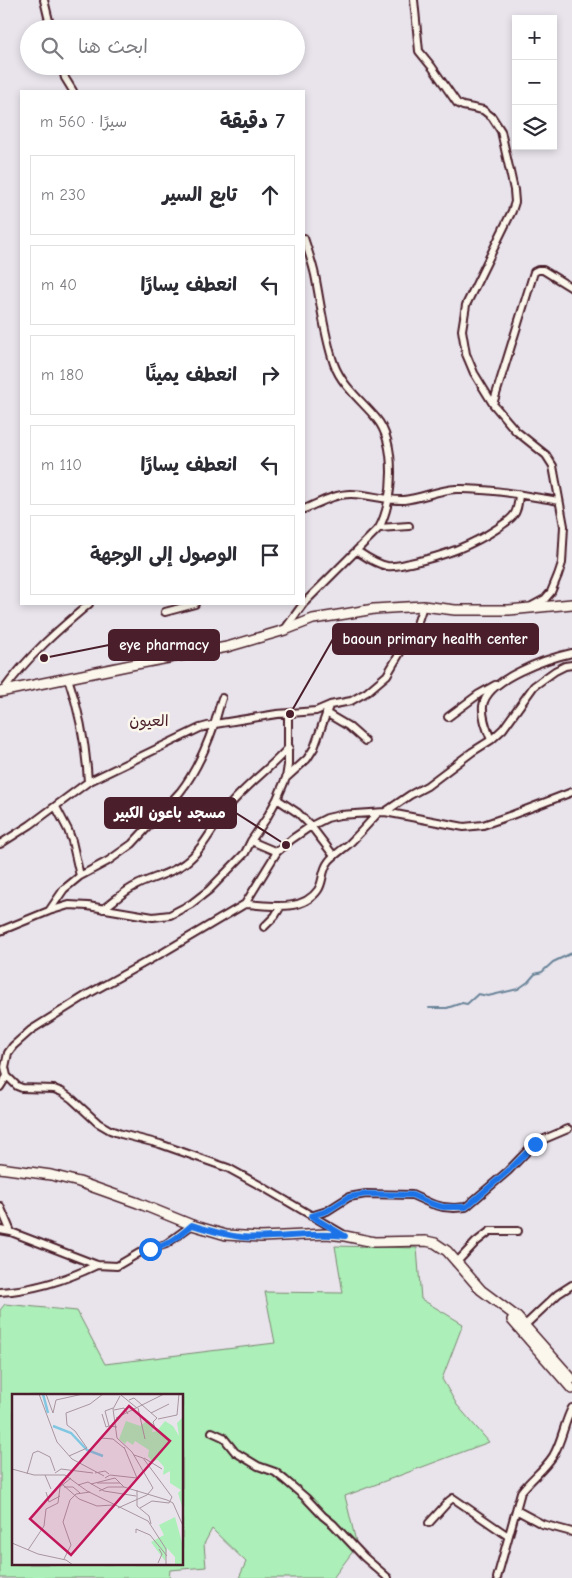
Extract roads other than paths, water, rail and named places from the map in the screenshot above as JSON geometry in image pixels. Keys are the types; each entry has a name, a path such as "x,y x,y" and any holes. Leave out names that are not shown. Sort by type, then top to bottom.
{"street":[{"path":"44,0 49,20"},
{"path":"414,0 419,51 457,103 483,110 499,126 503,134 514,190 515,202 512,211 466,305 462,330 466,354 474,373 492,404 516,431 540,449 550,460 554,472 564,520 562,562 555,586 545,600 526,609"},
{"path":"64,75 72,90"},
{"path":"305,241 314,272 335,366 346,384 376,418 385,435 390,456 388,500 379,528 305,601"},
{"path":"492,404 534,272 542,270 572,288"},
{"path":"305,509 337,496 350,494 388,500 410,499 457,489 520,494 559,501"},
{"path":"357,551 377,563 397,566 423,561 450,552 487,535 513,517 517,510 520,494"},
{"path":"379,528 409,526"},
{"path":"2,692 227,647 285,630 312,619 374,610 423,606 455,610 526,609 572,604"},
{"path":"2,692 31,656 89,605"},
{"path":"165,612 190,605"},
{"path":"285,630 302,605"},
{"path":"0,844 88,782 177,738 215,724 278,714 316,711 351,701 367,692 386,675 417,624 423,606"},
{"path":"448,717 479,694 538,662 572,653"},
{"path":"245,904 281,906 302,902 317,891 324,868 334,856 381,813 428,786 472,752 491,740 509,722 534,686 555,671 572,665"},
{"path":"68,678 83,730 88,782"},
{"path":"491,740 484,720 483,706 487,696 500,682"},
{"path":"49,910 64,889 80,876 108,861 132,844 173,801 190,779 215,724 222,698"},
{"path":"286,778 307,759 314,748 330,706"},
{"path":"326,713 348,726 365,741"},
{"path":"0,930 49,910 69,905 153,917 170,915 204,894 245,853 277,799 286,778 288,714"},
{"path":"103,909 128,889 177,869 193,857 230,804 279,759 288,747"},
{"path":"345,1236 228,1168 160,1144 110,1130 62,1092 54,1089 22,1088 12,1082 7,1076 5,1067 8,1053 31,1030 90,993 245,904 277,852 292,838 327,818 340,815 381,813 464,826 483,825 572,792"},
{"path":"277,799 298,813 311,826 334,856"},
{"path":"56,806 72,841 80,876"},
{"path":"251,841 277,852"},
{"path":"264,927 275,916 281,906"},
{"path":"0,1086 7,1076"},
{"path":"311,1216 327,1211 349,1197 366,1194 412,1195 443,1207 466,1207 508,1171 535,1144 568,1128"},
{"path":"0,1168 51,1175 79,1182 192,1225 218,1233 241,1237 327,1234 374,1242 426,1241 435,1243 447,1251 480,1290 522,1327 572,1379"},
{"path":"0,1206 11,1232"},
{"path":"0,1230 11,1232 97,1265 117,1266 131,1256 160,1247 172,1241 192,1225"},
{"path":"456,1263 476,1242 490,1231 518,1231"},
{"path":"0,1292 39,1287 97,1265"},
{"path":"522,1327 558,1294 572,1285"},
{"path":"522,1327 572,1389"},
{"path":"497,1578 521,1492 528,1483 542,1472 554,1455 565,1421 572,1408"},
{"path":"212,1432 224,1437 235,1452 258,1466 275,1472 285,1480 334,1524 364,1557 388,1578"},
{"path":"429,1523 449,1500 453,1498 508,1536"},
{"path":"516,1510 542,1524 572,1532"}],"waterway":[{"path":"429,1008 447,1008 462,1003 467,1004 478,994 488,996 518,989 535,974 542,972 553,962 572,953"}],"place":[{"name":"eye pharmacy","path":"44,658"},
{"name":"baoun primary health center","path":"290,714"},
{"name":"مسجد باعون الكبير","path":"286,845"}],"district":[{"name":"العيون","path":"149,720"}]}
